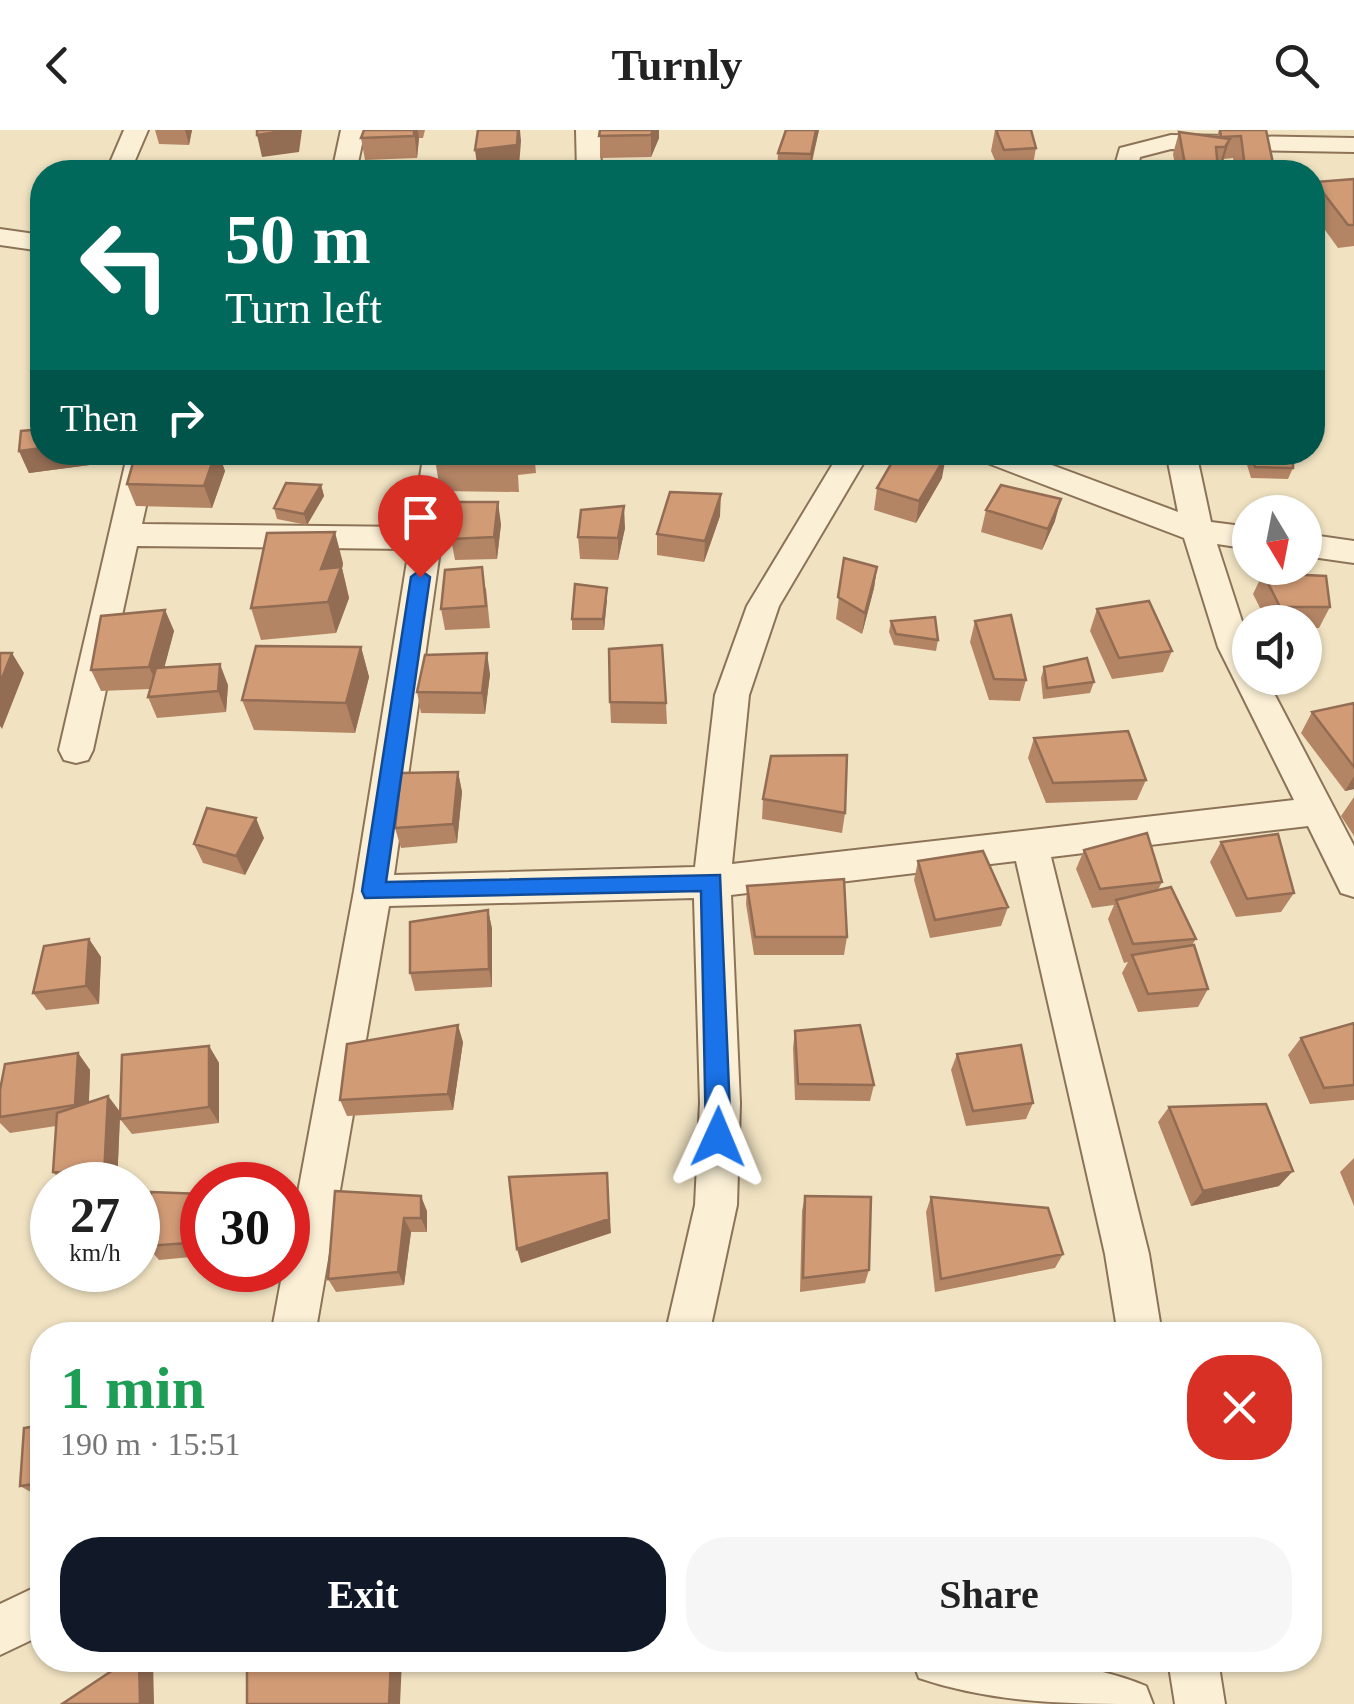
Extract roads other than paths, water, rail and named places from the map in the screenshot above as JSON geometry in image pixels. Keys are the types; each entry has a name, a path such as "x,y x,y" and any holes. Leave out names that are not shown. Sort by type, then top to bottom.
{"street":[{"path":"123,160 136,130"},
{"path":"347,160 353,130"},
{"path":"588,130 589,160"},
{"path":"1128,160 1129,153 1172,142 1354,144"},
{"path":"0,237 30,241"},
{"path":"76,750 141,465"},
{"path":"295,1322 373,891 436,465"},
{"path":"689,1322 716,1204 720,1103 712,882 732,695 762,606 847,465"},
{"path":"1022,465 1197,531 1232,536"},
{"path":"1184,465 1197,531 1234,647 1354,882"},
{"path":"122,535 426,538"},
{"path":"1322,547 1354,552"},
{"path":"373,891 712,882 1318,811"},
{"path":"1030,845 1127,1254 1138,1322"},
{"path":"0,1630 30,1615"},
{"path":"989,1672 1128,1704"},
{"path":"1195,1672 1200,1704"}]}
